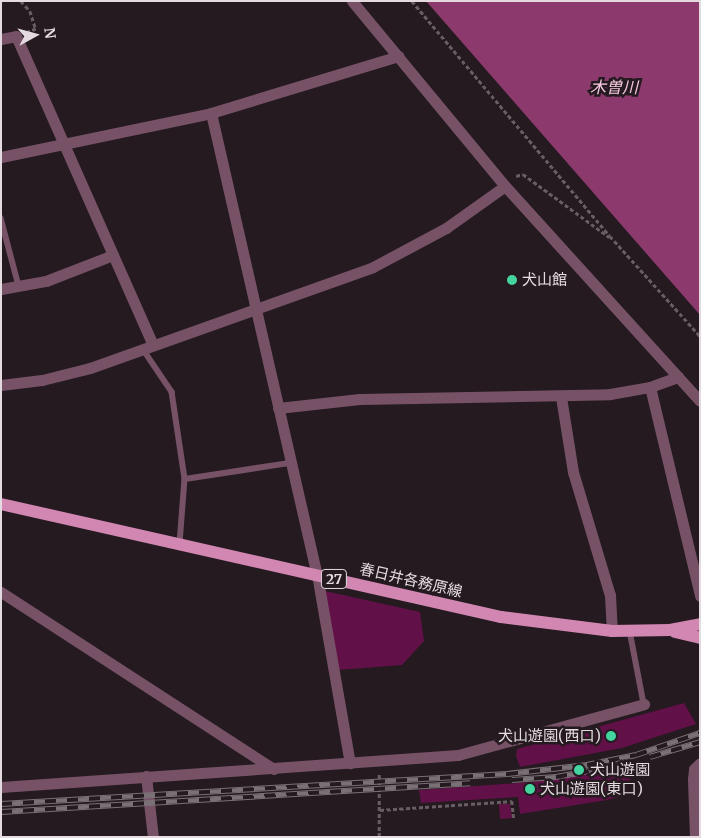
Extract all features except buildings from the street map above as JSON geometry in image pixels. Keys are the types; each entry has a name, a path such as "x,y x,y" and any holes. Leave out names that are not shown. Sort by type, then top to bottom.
{"main road":[{"name":"春日井各務原線","path":"1,504 501,617 612,631 670,630 700,624"},
{"name":"春日井各務原線","path":"670,630 700,638"}],"street":[{"path":"352,1 505,186 700,401"},
{"path":"1,39 16,36 113,255 148,347"},
{"path":"1,157 211,113 398,56"},
{"path":"211,113 314,574 350,763"},
{"path":"1,385 42,380 148,347 373,267 411,250 505,186"},
{"path":"1,289 46,281 113,255"},
{"path":"278,408 360,399 561,397 610,394 650,387 678,377"},
{"path":"650,387 700,596"},
{"path":"561,397 573,472 610,594 612,631"},
{"path":"1,592 274,769"},
{"path":"1,787 458,755 644,704"},
{"path":"694,837 690,780 694,768 700,763"},
{"path":"146,776 153,837"}],"lane":[{"path":"1,218 19,286"},
{"path":"148,347 172,392 185,479 180,545"},
{"path":"185,479 290,463"},
{"path":"630,631 644,704"}],"path":[{"path":"16,36 36,29 30,11 21,1"},
{"path":"412,1 610,236 700,336"},
{"path":"516,176 524,174 610,236"},
{"path":"378,762 380,810 378,837"},
{"path":"380,810 512,801 514,819"}],"water":[{"name":"木曽川","path":"426,1 700,1 700,315"}],"railway":[{"path":"1,804 507,774 587,765 636,755 700,733"},
{"path":"650,757 700,742"},
{"path":"512,780 556,777 623,765"},
{"path":"1,812 470,783"}],"place":[{"name":"犬山館","path":"512,280"},
{"name":"犬山遊園(西口)","path":"611,736"},
{"name":"犬山遊園","path":"579,770"},
{"name":"犬山遊園(東口)","path":"530,789"}]}
